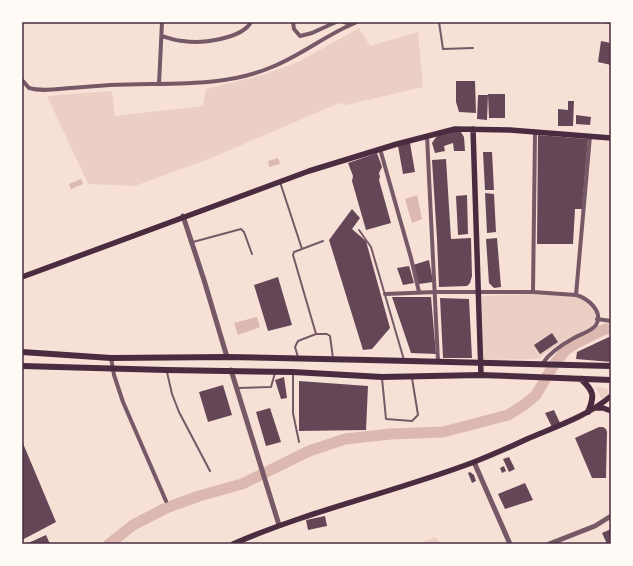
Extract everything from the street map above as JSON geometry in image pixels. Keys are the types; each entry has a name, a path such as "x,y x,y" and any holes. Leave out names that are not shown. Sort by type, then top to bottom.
{"main road":[{"path":"22,277 183,216 309,171 380,149 455,129 510,130 611,138"},
{"path":"473,129 481,375"},
{"path":"22,352 111,358 333,359 545,363 611,366"},
{"path":"22,366 275,371 412,377 481,375 552,379 611,380"},
{"path":"580,379 588,387 592,394 592,400 588,412"},
{"path":"233,544 279,525 474,462 588,412 611,396"},
{"path":"595,408 603,408 611,411"}],"street":[{"path":"159,84 162,22"},
{"path":"162,36 185,42 210,41 227,38 238,33 248,28 251,22"},
{"path":"293,22 294,29 300,36 312,33 336,22"},
{"path":"344,22 351,24"},
{"path":"22,80 29,88 41,90 117,85 218,82 262,71 301,53 342,28 357,22"},
{"path":"533,292 535,133"},
{"path":"427,136 438,361"},
{"path":"576,294 590,136"},
{"path":"380,149 411,258 419,292"},
{"path":"183,216 227,358"},
{"path":"385,294 419,292 533,292 576,294 589,300 593,305 598,319 595,326 562,345 551,354 545,363"},
{"path":"598,319 611,321"},
{"path":"111,358 112,368 123,402 166,501"},
{"path":"231,370 279,525"},
{"path":"474,462 510,544"},
{"path":"549,544 595,526 609,519 611,516"}],"lane":[{"path":"439,22 443,49 473,48"},
{"path":"280,181 302,249"},
{"path":"192,243 236,229 241,229 244,232 252,254"},
{"path":"359,230 372,247 404,361"},
{"path":"316,334 293,255 294,252 323,241"},
{"path":"298,359 295,347 298,341 316,334 327,334 330,336 333,359"},
{"path":"166,370 172,394 179,412 210,471"},
{"path":"237,388 271,387 275,371"},
{"path":"293,372 294,413 299,442"},
{"path":"382,376 386,419 412,421 418,415 412,377"}],"shaded area":[{"path":"359,28 370,46 418,32 423,87 346,105 339,103 214,157 135,186 88,184 47,96 112,91 115,116 203,106 206,89 266,74 300,61"},
{"path":"278,158 280,164 269,167 268,161"},
{"path":"81,179 83,184 71,189 69,184"},
{"path":"417,195 422,219 412,223 405,199"},
{"path":"531,294 576,296 591,304 595,311 596,320 592,327 566,340 537,359 483,360 482,296"},
{"path":"257,317 260,327 238,335 234,323"},
{"path":"595,386 607,389 609,393 602,400"},
{"path":"435,537 442,544 420,544"}],"building":[{"path":"601,41 611,43 611,65 598,62"},
{"path":"456,81 475,81 476,113 459,112 456,102"},
{"path":"488,94 505,94 505,118 489,118"},
{"path":"478,95 488,95 487,120 477,119"},
{"path":"568,101 574,101 573,126 558,126 558,109 568,110"},
{"path":"576,115 591,117 590,125 576,124"},
{"path":"459,129 464,137 465,151 454,151 453,143 444,146 445,151 435,153 432,143 438,135"},
{"path":"538,135 588,139 582,209 575,209 573,244 537,244"},
{"path":"410,143 415,172 403,174 398,146"},
{"path":"483,152 492,152 494,190 485,190"},
{"path":"377,153 382,167 379,173 379,180 391,223 366,230 352,181 353,176 348,163"},
{"path":"446,159 451,239 471,238 472,276 470,283 467,286 439,287 432,160"},
{"path":"485,193 494,194 496,232 487,233"},
{"path":"467,195 468,234 458,235 456,196"},
{"path":"352,209 360,218 352,229 366,241 390,328 372,349 363,350 329,240"},
{"path":"497,238 501,287 494,288 489,283 486,239"},
{"path":"429,260 433,282 419,284 413,265"},
{"path":"409,266 414,283 403,285 397,268"},
{"path":"278,277 292,325 268,331 254,285"},
{"path":"392,297 431,297 436,354 411,353"},
{"path":"440,298 469,299 472,358 443,358"},
{"path":"552,333 558,342 540,354 534,345"},
{"path":"611,336 611,362 576,359 577,352"},
{"path":"284,377 287,398 281,399 275,380"},
{"path":"299,381 368,386 366,430 299,431"},
{"path":"223,385 232,415 208,422 199,392"},
{"path":"270,408 281,442 266,446 256,412"},
{"path":"554,410 560,423 552,427 545,413"},
{"path":"599,427 603,427 607,432 606,478 592,478 575,438"},
{"path":"22,441 56,522 22,540"},
{"path":"509,457 515,469 509,472 503,459"},
{"path":"504,466 506,471 502,473 500,468"},
{"path":"470,472 474,475 476,481 472,483 468,473"},
{"path":"525,483 533,500 505,509 498,494"},
{"path":"325,516 327,526 308,530 306,520"},
{"path":"611,529 611,542 607,544 602,533"},
{"path":"46,535 50,544 26,544"}],"waterway":[{"path":"109,544 133,525 166,508 199,496 242,484 309,451 345,439 391,434 443,432 508,415 536,395 555,363 566,350 576,343 605,329 611,329"}]}
